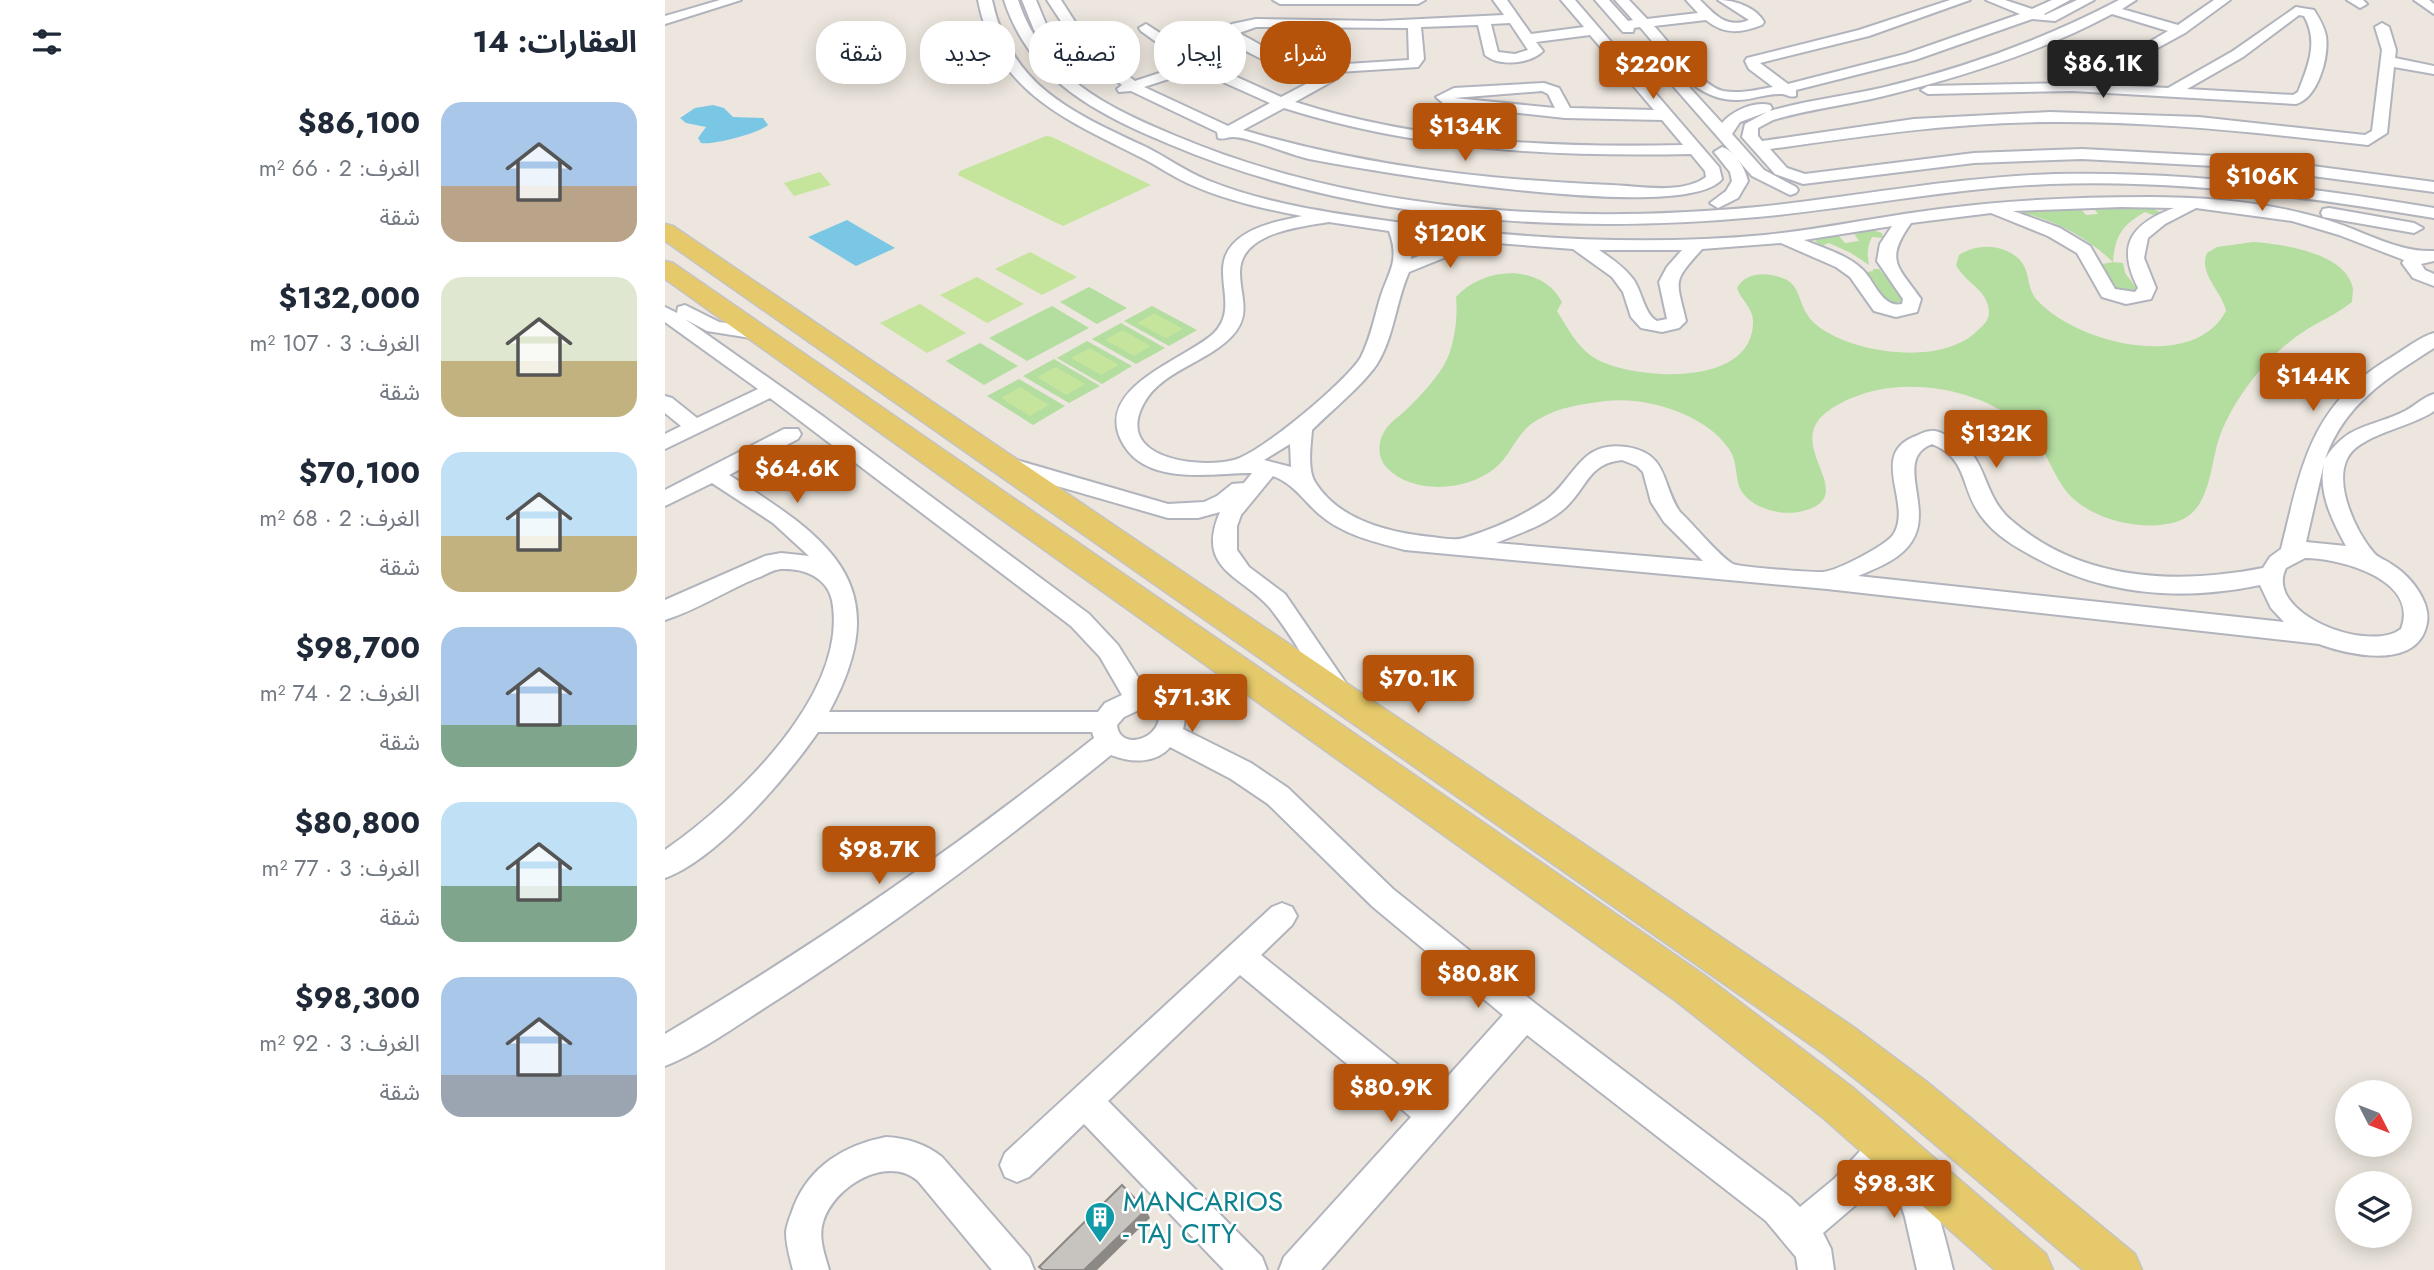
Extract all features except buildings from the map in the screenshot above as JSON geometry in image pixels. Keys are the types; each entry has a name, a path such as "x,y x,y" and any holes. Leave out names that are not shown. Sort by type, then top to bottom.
{"main road":[{"path":"665,231 1838,1040 1912,1097 2119,1270"},
{"path":"665,268 1690,989 1786,1062 1895,1152 2030,1270"}],"street":[{"path":"665,13 734,0"},
{"path":"985,0 994,36 1004,55 1040,94 1072,117 1146,154 1182,176 1209,187 1328,216 1396,228 1485,237 1578,244 1697,244 1782,238 1988,209 2095,202 2234,206 2320,222 2423,257"},
{"path":"1011,0 1022,31 1042,59 1072,86 1209,142 1273,162 1334,177 1471,190 1697,188 1711,183 1714,174 1695,149 1568,0"},
{"path":"1029,0 1041,30 1054,48 1107,99 1151,132 1194,150 1293,180 1369,195 1451,207 1725,214 1875,191 1979,165"},
{"path":"1055,0 1063,20 1079,43 1102,65 1133,86 1187,114 1230,131 1342,162 1471,190 1582,211 2056,179 2228,184 2305,200 2424,231 2423,257 2411,267 2429,279 2434,295"},
{"path":"1280,0 1418,0"},
{"path":"1279,21 1291,0"},
{"path":"1484,21 1491,54 1495,57 1534,53 1535,49 1500,0"},
{"path":"1587,0 1624,42"},
{"path":"1602,0 1764,178 1804,195"},
{"path":"1622,0 1707,90 1735,96 1789,92 1929,62 2047,20 2087,0"},
{"path":"1693,0 1725,28 1757,22 1725,0"},
{"path":"1789,92 1754,66 1752,61 1864,33 1963,0"},
{"path":"1993,0 2047,20"},
{"path":"1692,99 1715,104 1741,104 1789,92 1923,54 2063,0"},
{"path":"1724,134 1731,122 1748,112 1860,89 1967,60 2129,0"},
{"path":"2136,54 2180,30 2223,0"},
{"path":"2421,0 2434,10"},
{"path":"665,20 698,5"},
{"path":"2180,30 2110,5 2043,41 1958,71 1879,93 1760,119 1750,127 1749,132 1781,171 1794,177 1812,180 1896,166 1979,165 2122,169 2248,151 2374,138 2379,133 2389,50 2382,27"},
{"path":"1879,93 1976,87 2073,87 2301,99 2305,94 2321,41 2316,23 2309,13 2301,10 2238,54 2173,91"},
{"path":"1624,25 1709,16"},
{"path":"1351,24 1511,19"},
{"path":"1260,24 1237,27 1231,32 1234,37 1260,50"},
{"path":"1351,70 1413,64 1417,59 1414,24"},
{"path":"1146,28 1154,34"},
{"path":"1527,39 1594,30"},
{"path":"2387,61 2434,70"},
{"path":"1958,71 1963,82 1976,87"},
{"path":"1107,99 1154,79"},
{"path":"1661,83 1738,172 1740,181 1736,189 1718,203"},
{"path":"1236,84 1283,102 1381,128 1495,145 1595,151 1695,149"},
{"path":"1209,142 1311,84"},
{"path":"1565,113 1554,91 1544,87 1454,92 1443,97 1447,102 1565,113 1666,115"},
{"path":"1758,146 1854,131 1944,122 2075,117 2434,187"},
{"path":"1944,122 1979,165"},
{"path":"1471,190 1495,145"},
{"path":"2248,151 2356,188 2434,202"},
{"path":"2305,200 2434,213"},
{"path":"1988,209 2068,239 2084,250 2108,293 2115,297 2135,299 2145,295 2147,288 2135,268 2134,251 2138,240 2149,227 2161,219 2195,205"},
{"path":"1328,216 1267,231 1240,248 1230,270 1239,305 1228,329 1207,349 1149,385 1130,410 1127,429 1131,442 1147,456 1160,464 1198,469 1256,467 1287,474 1303,482 1329,511 1351,525 1405,542 1827,581 2321,635 2372,647 2387,646 2422,636 2419,609 2406,588 2367,561 2335,551 2305,550 2292,553 2282,558 2271,574 2271,584 2282,606 2321,635"},
{"path":"1782,238 1842,262 1856,273 1881,307 1904,311 1910,308 1912,299 1888,270 1884,258 1893,235 1905,220"},
{"path":"1342,696 1277,600 1231,562 1224,538 1229,505 1256,467 1302,428 1368,362 1380,335 1391,292 1402,269 1403,246 1396,228"},
{"path":"1402,269 1485,237"},
{"path":"1578,244 1624,278 1637,299 1640,317 1648,324 1661,327 1677,321 1668,282 1697,244"},
{"path":"665,296 705,324 757,333"},
{"path":"665,313 1080,620 1109,651 1138,699"},
{"path":"2292,553 2312,460 2335,418 2347,400 2377,375 2434,339"},
{"path":"665,442 771,390"},
{"path":"2367,561 2342,520 2333,490 2335,458 2347,442 2408,418 2424,410 2434,400"},
{"path":"665,402 694,427"},
{"path":"1302,428 1300,455 1303,482"},
{"path":"665,499 791,434"},
{"path":"1827,581 1902,540 1912,523 1902,469 1905,452 1911,444 1932,437 1958,448 1969,459 1991,515 2018,538 2085,573 2156,586 2184,588 2231,584 2271,574"},
{"path":"1461,548 1532,520 1558,502 1590,463 1601,456 1624,453 1645,461 1653,471 1662,502 1672,517 1729,573"},
{"path":"1006,464 1168,511 1190,512 1229,505"},
{"path":"665,866 698,843 783,759 810,722 835,673 844,635 846,611 843,590 819,549 713,474"},
{"path":"665,611 717,584 776,561 793,544 794,530"},
{"path":"776,561 819,566 834,575"},
{"path":"2406,588 2434,597"},
{"path":"665,1051 812,962 907,897 1066,776 1106,732 1112,712 1124,703 1152,699 1164,703 1171,711 1172,722 1167,733 1151,746 1130,751 1117,748 1106,732 1060,722 810,722"},
{"path":"1060,722 1071,732 1076,745 1075,760 1066,776"},
{"path":"1167,733 1241,771 1278,796 1383,898 1525,1014 1769,1201 1798,1228 1813,1249 1817,1270"},
{"path":"1017,1165 1282,916"},
{"path":"1239,956 1435,1115"},
{"path":"1297,1270 1525,1014"},
{"path":"1085,1101 1249,1270"},
{"path":"1798,1228 1826,1210 1895,1152 1923,1217 1935,1270"},
{"path":"811,1270 803,1241 805,1223 813,1204 842,1172 860,1161 879,1154 897,1153 924,1164 1016,1270"}],"green space":[{"path":"1046,136 1151,185 1063,226 958,175 960,171"},
{"path":"820,172 831,185 794,196 784,183"},
{"path":"2078,206 2086,215 2098,214 2092,206 2149,207 2160,212 2156,216 2145,212 2125,227 2118,238 2113,262 2065,228 2031,215 2027,218 2019,214 2025,210"},
{"path":"1872,230 1882,233 1883,238 1872,237 1868,251 1869,265 1829,243 1821,246 1815,241 1822,237 1838,235 1845,243 1859,241 1853,232"},
{"path":"2253,242 2294,248 2324,257 2346,274 2352,285 2352,302 2288,343 2255,376 2237,401 2223,428 2205,494 2199,505 2179,521 2134,524 2089,510 2066,491 2038,442 2025,427 1992,405 1933,388 1873,391 1846,400 1821,417 1813,432 1813,444 1826,490 1823,499 1815,507 1790,513 1772,511 1748,499 1739,486 1732,453 1706,426 1674,410 1638,401 1597,402 1547,415 1525,430 1494,469 1469,482 1455,485 1440,487 1411,483 1387,468 1379,451 1386,429 1429,386 1448,357 1457,312 1456,297 1481,279 1496,275 1527,275 1541,280 1553,289 1562,302 1557,311 1570,332 1579,345 1598,360 1639,372 1691,373 1715,368 1735,358 1748,343 1752,316 1737,288 1746,278 1758,274 1772,275 1790,282 1810,318 1836,337 1870,348 1909,353 1948,348 1964,341 1984,324 1988,317 1985,297 1956,265 1959,255 1987,247 2008,251 2020,260 2037,300 2078,329 2105,339 2134,345 2162,346 2188,341 2210,330 2226,311 2208,275 2205,261 2207,253 2217,247"},
{"path":"1030,252 1077,277 1042,295 995,269"},
{"path":"2123,263 2125,273 2137,289 2136,293 2115,291 2102,264"},
{"path":"1879,269 1899,293 1902,302 1891,303 1879,295 1876,284 1867,272"},
{"path":"977,277 1024,304 987,323 940,295"},
{"path":"1089,287 1127,308 1097,324 1060,302"},
{"path":"920,304 966,333 927,353 880,323"},
{"path":"1052,306 1089,328 1027,361 989,338"},
{"path":"1152,306 1197,330 1169,346 1124,321"},
{"path":"1154,313 1183,329 1166,338 1137,323"},
{"path":"1121,323 1165,348 1136,364 1092,339"},
{"path":"1122,330 1151,346 1134,356 1105,340"},
{"path":"1087,341 1132,366 1102,384 1057,358"},
{"path":"980,343 1018,366 984,385 946,361"},
{"path":"1090,348 1119,365 1101,375 1071,358"},
{"path":"1054,359 1100,386 1069,403 1023,376"},
{"path":"1056,367 1085,384 1066,395 1037,377"},
{"path":"1019,379 1065,406 1033,425 987,396"},
{"path":"1020,387 1049,405 1030,416 1001,398"}],"water":[{"path":"713,105 724,108 733,117 763,118 768,125 736,138 701,143 698,138 706,127 686,123 680,118 695,108"},
{"path":"847,220 895,248 856,266 808,237"}],"place":[{"name":"MANCARIOS - TAJ CITY","path":"1100,1244"}]}
